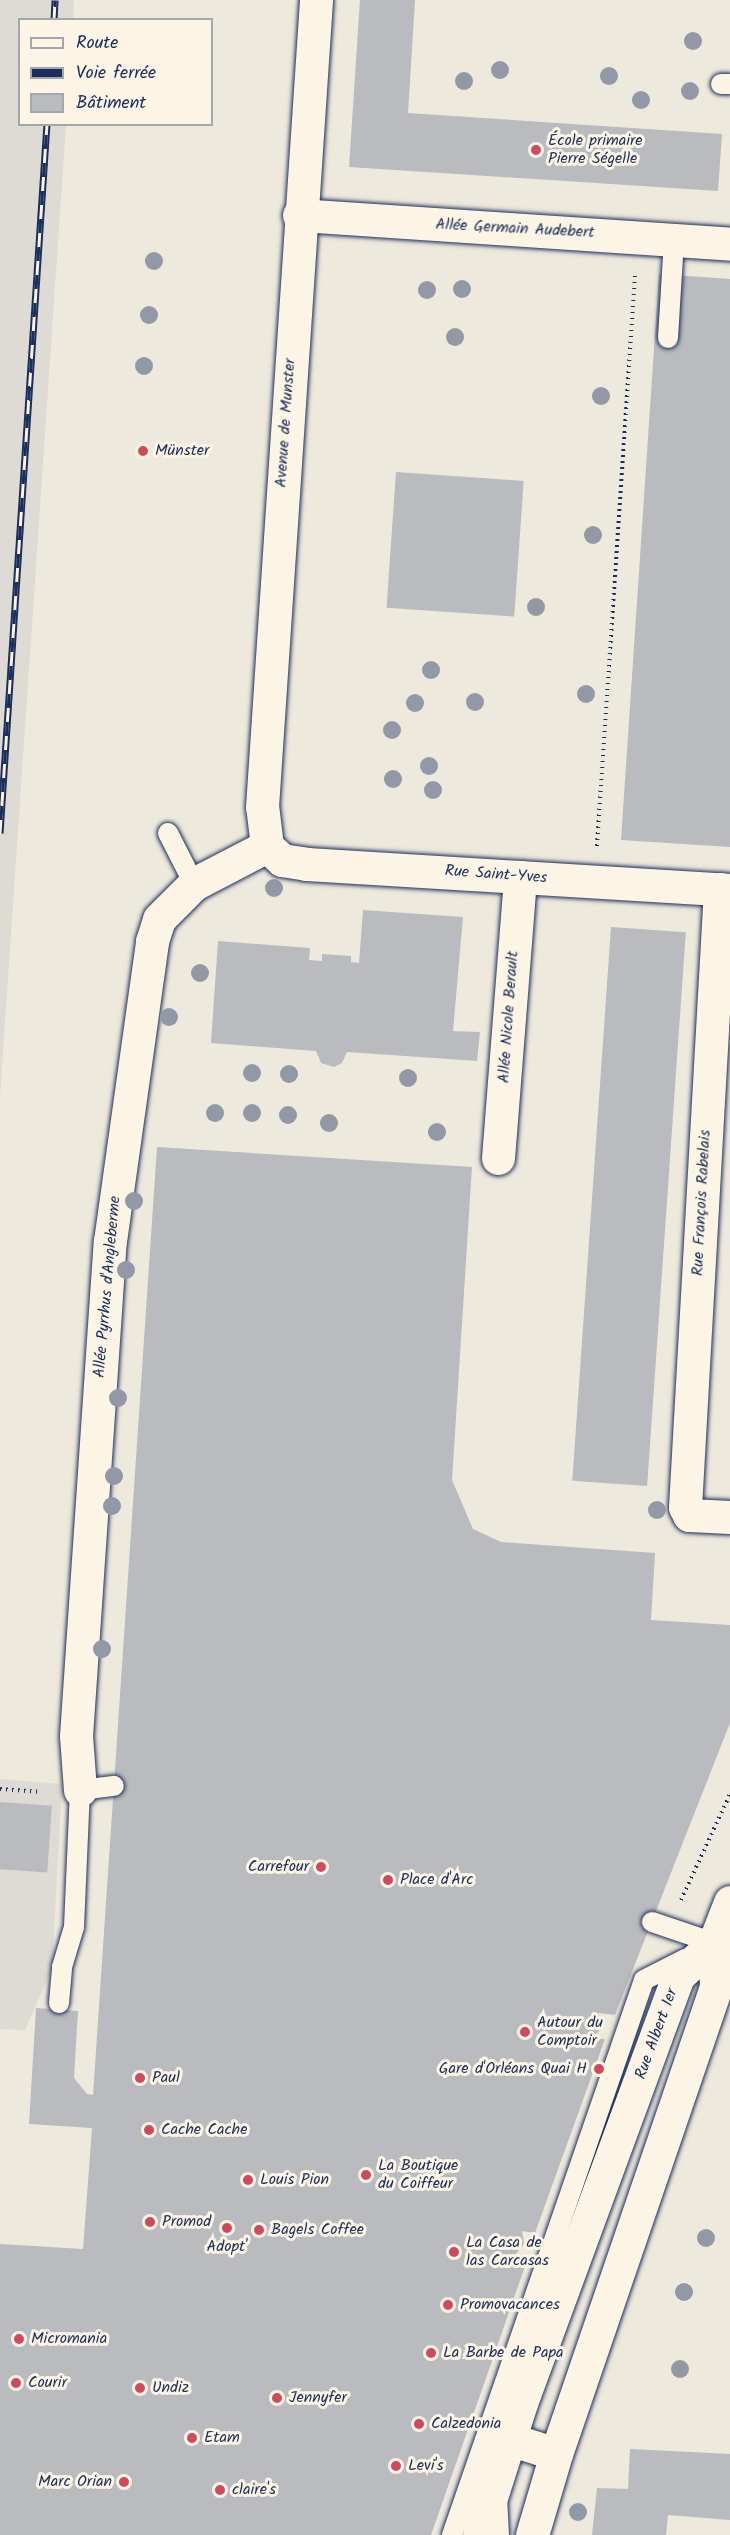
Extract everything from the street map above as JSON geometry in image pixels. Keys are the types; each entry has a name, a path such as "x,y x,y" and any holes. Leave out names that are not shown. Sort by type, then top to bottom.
{"street":[{"name":"Avenue de Munster","path":"267,846 262,807 299,215 316,0"},
{"name":"Allée Germain Audebert","path":"299,215 730,244"},
{"name":"Rue Saint-Yves","path":"267,846 282,860 307,864 725,890"},
{"name":"Allée Pyrrhus d'Angleberme","path":"80,1790 76,1736 110,1241 152,940 159,919 194,884 267,846"},
{"name":"Allée Nicole Berault","path":"498,1158 520,877"},
{"name":"Rue François Rabelais","path":"725,890 685,1507 689,1515 730,1517"},
{"path":"532,2535 556,2454 716,1988 730,1902"},
{"name":"Rue Albert 1er","path":"479,2535 475,2475 487,2434 678,1976 722,1948"},
{"path":"487,2434 556,2454"}],"lane":[{"path":"668,338 674,240"},
{"path":"168,833 194,884"},
{"path":"59,2003 62,1967 74,1927 80,1790 114,1786"},
{"path":"651,1922 722,1948"},
{"path":"452,2535 475,2475"},
{"path":"475,2475 499,2535"}],"path":[{"path":"594,881 635,272"},
{"path":"678,1908 730,1794"}],"shaded area":[{"path":"0,0 74,0 73,18 18,18 18,126 66,126 0,1096"},
{"path":"0,1779 62,1784 52,1969 25,2030 0,2029"}],"building":[{"name":"École primaire Pierre Ségelle","path":"360,0 415,0 408,113 722,134 718,191 349,167"},
{"path":"659,274 730,279 730,847 621,840"},
{"path":"396,472 524,481 514,617 387,608"},
{"path":"363,910 463,917 453,1031 480,1032 477,1061 347,1052 342,1063 334,1067 321,1063 316,1051 211,1043 218,941 310,948 309,960 322,961 322,954 351,956 351,962 359,963"},
{"path":"611,927 686,932 647,1486 572,1481"},
{"name":"Place d'Arc","path":"157,1147 472,1167 452,1480 473,1529 501,1542 655,1553 651,1620 730,1625 730,1723 615,2015 598,2013 604,2026 592,2038 605,2039 535,2233 522,2231 524,2244 515,2255 528,2258 431,2535 0,2535 0,2244 83,2249 92,2128 29,2124 36,2008 78,2011 74,2078 87,2094 93,2095"},
{"path":"0,1802 52,1806 47,1872 0,1869"},
{"path":"630,2449 730,2454 730,2520 668,2515 666,2535 592,2535 597,2488 628,2489"}],"railway":[{"path":"54,18 55,0"},
{"path":"0,833 47,126"}],"place":[{"name":"École primaire Pierre Ségelle","path":"536,150"},
{"name":"Münster","path":"143,451"},
{"name":"Carrefour","path":"321,1867"},
{"name":"Place d'Arc","path":"388,1880"},
{"name":"Autour du Comptoir","path":"525,2032"},
{"name":"Gare d'Orléans Quai H","path":"599,2069"},
{"name":"Paul","path":"140,2078"},
{"name":"Cache Cache","path":"149,2130"},
{"name":"La Boutique du Coiffeur","path":"366,2175"},
{"name":"Louis Pion","path":"248,2180"},
{"name":"Promod","path":"150,2222"},
{"name":"Adopt'","path":"227,2228"},
{"name":"Bagels Coffee","path":"259,2230"},
{"name":"La Casa de las Carcasas","path":"454,2252"},
{"name":"Promovacances","path":"448,2305"},
{"name":"Micromania","path":"19,2339"},
{"name":"La Barbe de Papa","path":"431,2353"},
{"name":"Courir","path":"16,2383"},
{"name":"Undiz","path":"140,2388"},
{"name":"Jennyfer","path":"277,2398"},
{"name":"Calzedonia","path":"419,2424"},
{"name":"Etam","path":"192,2438"},
{"name":"Levi's","path":"396,2466"},
{"name":"Marc Orian","path":"124,2482"},
{"name":"claire's","path":"220,2490"}]}
